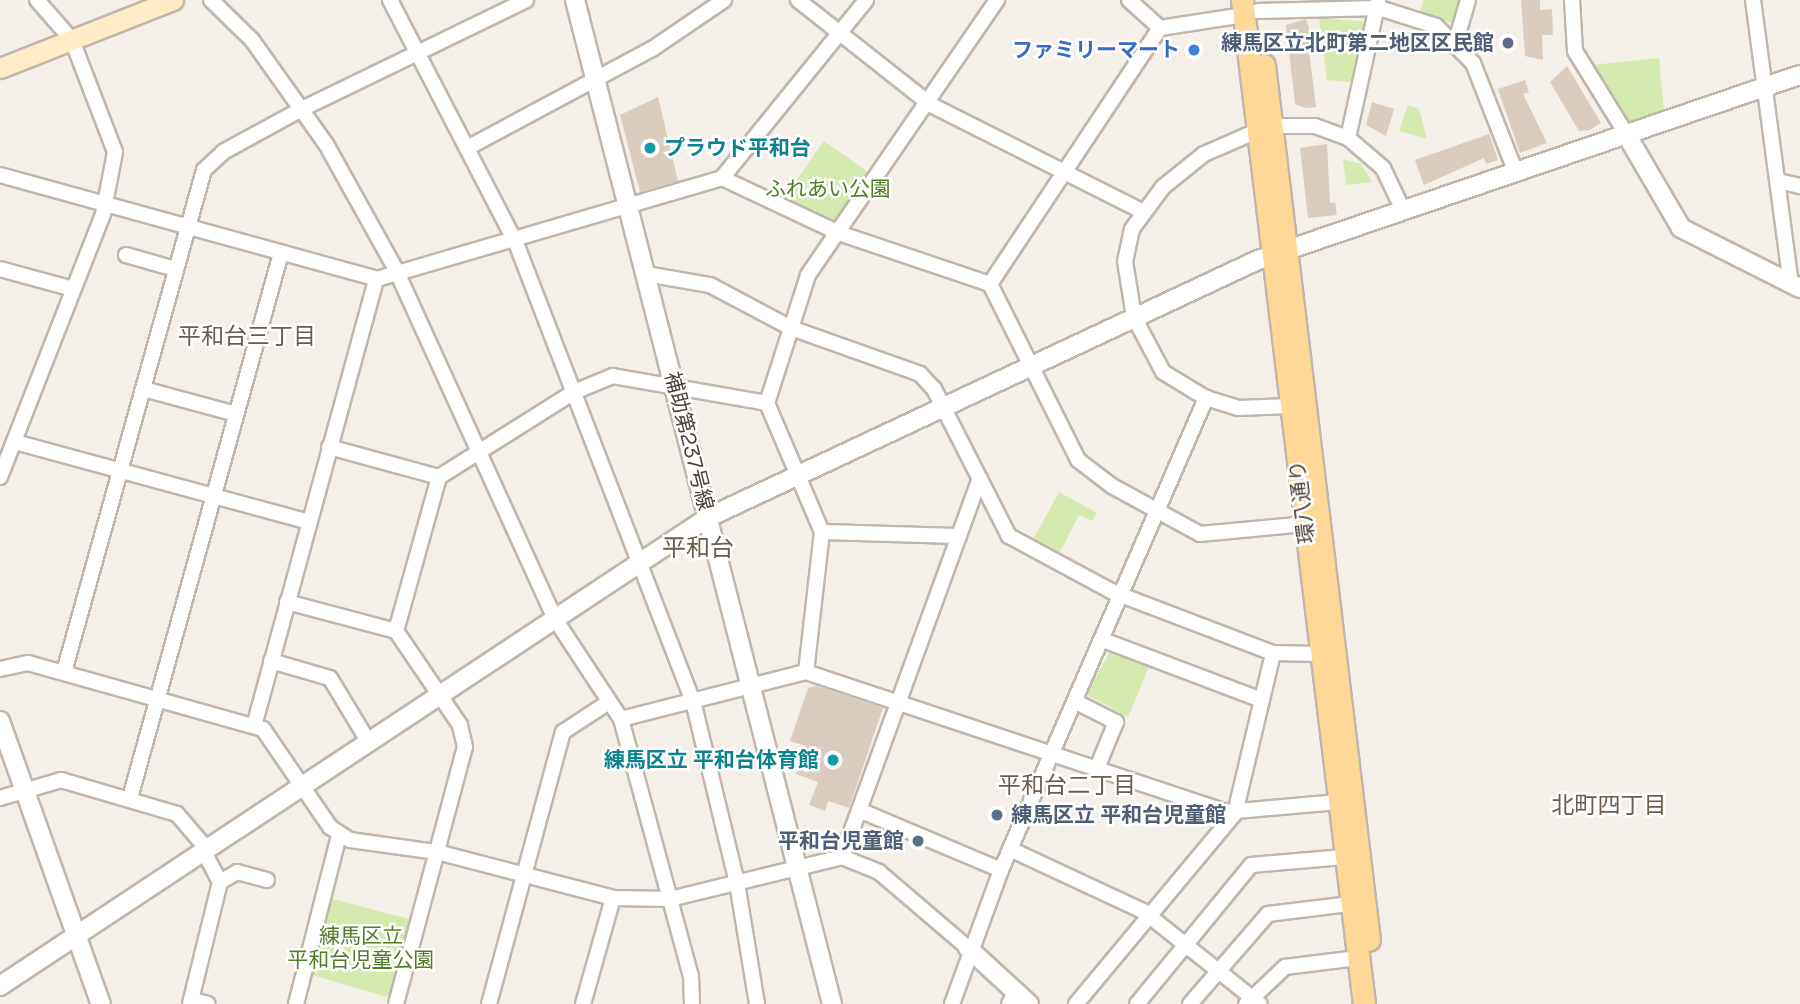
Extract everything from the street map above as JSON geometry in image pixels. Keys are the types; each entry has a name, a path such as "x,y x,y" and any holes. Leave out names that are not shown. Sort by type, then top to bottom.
{"main road":[{"path":"0,68 173,0"},
{"name":"環八通り","path":"1250,7 1377,1004"},
{"name":"環八通り","path":"1281,251 1291,406 1364,1004"}],"street":[{"path":"0,477 106,204 114,143 72,40 37,0"},
{"path":"211,0 252,40 302,110 396,270 555,619 621,719 670,899 692,1004"},
{"path":"390,0 516,243 693,701 737,883 757,1004"},
{"path":"64,671 144,390 175,269 209,164 302,110 526,0"},
{"name":"補助第237号線","path":"575,0 832,1004"},
{"path":"467,148 692,25 724,0"},
{"path":"798,0 931,105 1142,211"},
{"path":"0,175 376,279 396,270 516,243 722,178 866,0"},
{"path":"806,672 822,532 766,403 808,275 931,105 997,0"},
{"path":"1129,0 1160,27"},
{"path":"1456,41 1468,0"},
{"path":"1572,0 1575,51 1681,228 1795,285"},
{"path":"1753,0 1795,285"},
{"path":"1348,138 1378,4"},
{"path":"990,285 1062,171 1160,27 1250,7 1378,4 1424,21 1456,41 1481,78 1514,170"},
{"path":"0,986 709,517 1134,317 1281,251 1625,132 1800,75"},
{"path":"1291,406 1238,408 1206,398 1163,372 1134,317 1124,255 1142,211 1195,160 1265,128 1314,126 1348,138 1383,168 1402,208"},
{"path":"722,178 839,233 990,285 1078,460 1158,512 1212,536 1305,524"},
{"path":"1778,181 1800,186"},
{"path":"130,798 281,253"},
{"path":"126,255 175,269"},
{"path":"0,269 73,289"},
{"path":"646,274 710,285 791,328 920,374 943,407 1009,536 1121,596 1273,653 1320,654"},
{"path":"254,726 376,279"},
{"path":"396,631 439,477 574,392 620,375 766,403"},
{"path":"144,390 236,414"},
{"path":"952,1004 968,948 1206,398"},
{"path":"15,442 309,522"},
{"path":"329,447 439,477"},
{"path":"842,857 980,478"},
{"path":"822,532 959,536"},
{"path":"287,602 396,631 441,693 460,725 465,747 396,1004"},
{"path":"1103,640 1262,700"},
{"path":"1076,1004 1235,813 1273,653"},
{"path":"271,661 330,678 368,741"},
{"path":"0,669 28,663 64,671 263,729 340,835 437,852 613,898 670,899 842,857 878,872 968,948 1013,998 1029,1004"},
{"path":"621,719 806,672 1235,813 1338,802"},
{"path":"489,1004 563,732 609,702"},
{"path":"1076,702 1116,722 1097,768"},
{"path":"0,721 101,1004"},
{"path":"0,798 23,789 61,780 130,798 177,814 204,849 220,882 191,1002 208,1004"},
{"path":"859,810 1001,870"},
{"path":"296,1004 340,835"},
{"path":"1010,849 1150,916 1218,970 1253,1002 1285,967 1357,958"},
{"path":"1137,1004 1251,866 1344,857"},
{"path":"220,882 237,872 267,880"},
{"path":"583,1004 613,898"},
{"path":"1190,1004 1268,914 1350,904"}],"green space":[{"path":"1424,0 1460,0 1454,24 1420,11"},
{"path":"1319,18 1366,22 1352,82 1327,80"},
{"path":"1659,58 1664,111 1627,122 1592,65"},
{"path":"1408,105 1419,109 1427,139 1399,131"},
{"name":"ふれあい公園","path":"824,141 875,177 835,226 782,201"},
{"path":"1343,159 1361,164 1372,182 1346,185"},
{"path":"1059,492 1097,513 1092,521 1079,515 1060,552 1034,538"},
{"path":"1110,652 1149,667 1128,717 1086,694"},
{"name":"練馬区立 平和台児童公園","path":"329,898 413,920 390,998 309,974"}],"building":[{"path":"1521,0 1540,0 1540,10 1552,9 1553,35 1542,35 1543,60 1525,56"},
{"path":"1306,19 1316,49 1309,50 1316,107 1305,108 1295,104 1286,25"},
{"path":"1567,66 1601,123 1590,130 1579,131 1550,82"},
{"path":"1525,80 1529,92 1523,94 1547,143 1520,153 1498,89"},
{"name":"プラウド平和台","path":"658,97 678,181 640,192 620,115"},
{"path":"1372,102 1394,109 1386,136 1366,125"},
{"path":"1489,134 1498,160 1486,164 1484,158 1424,185 1415,160"},
{"path":"1327,144 1330,203 1335,202 1337,215 1308,218 1300,148"},
{"name":"練馬区立 平和台体育館","path":"816,686 883,708 849,808 828,801 825,811 809,805 818,782 796,774 806,746 790,741 808,688"}],"place":[{"name":"練馬区立北町第二地区区民館","path":"1508,43"},
{"name":"ファミリーマート","path":"1194,50"},
{"name":"プラウド平和台","path":"650,148"},
{"name":"練馬区立 平和台体育館","path":"833,760"},
{"name":"練馬区立 平和台児童館","path":"997,815"},
{"name":"平和台児童館","path":"918,841"}],"district":[{"name":"平和台三丁目","path":"247,336"},
{"name":"平和台","path":"698,548"},
{"name":"平和台二丁目","path":"1067,785"},
{"name":"北町四丁目","path":"1609,805"}]}
